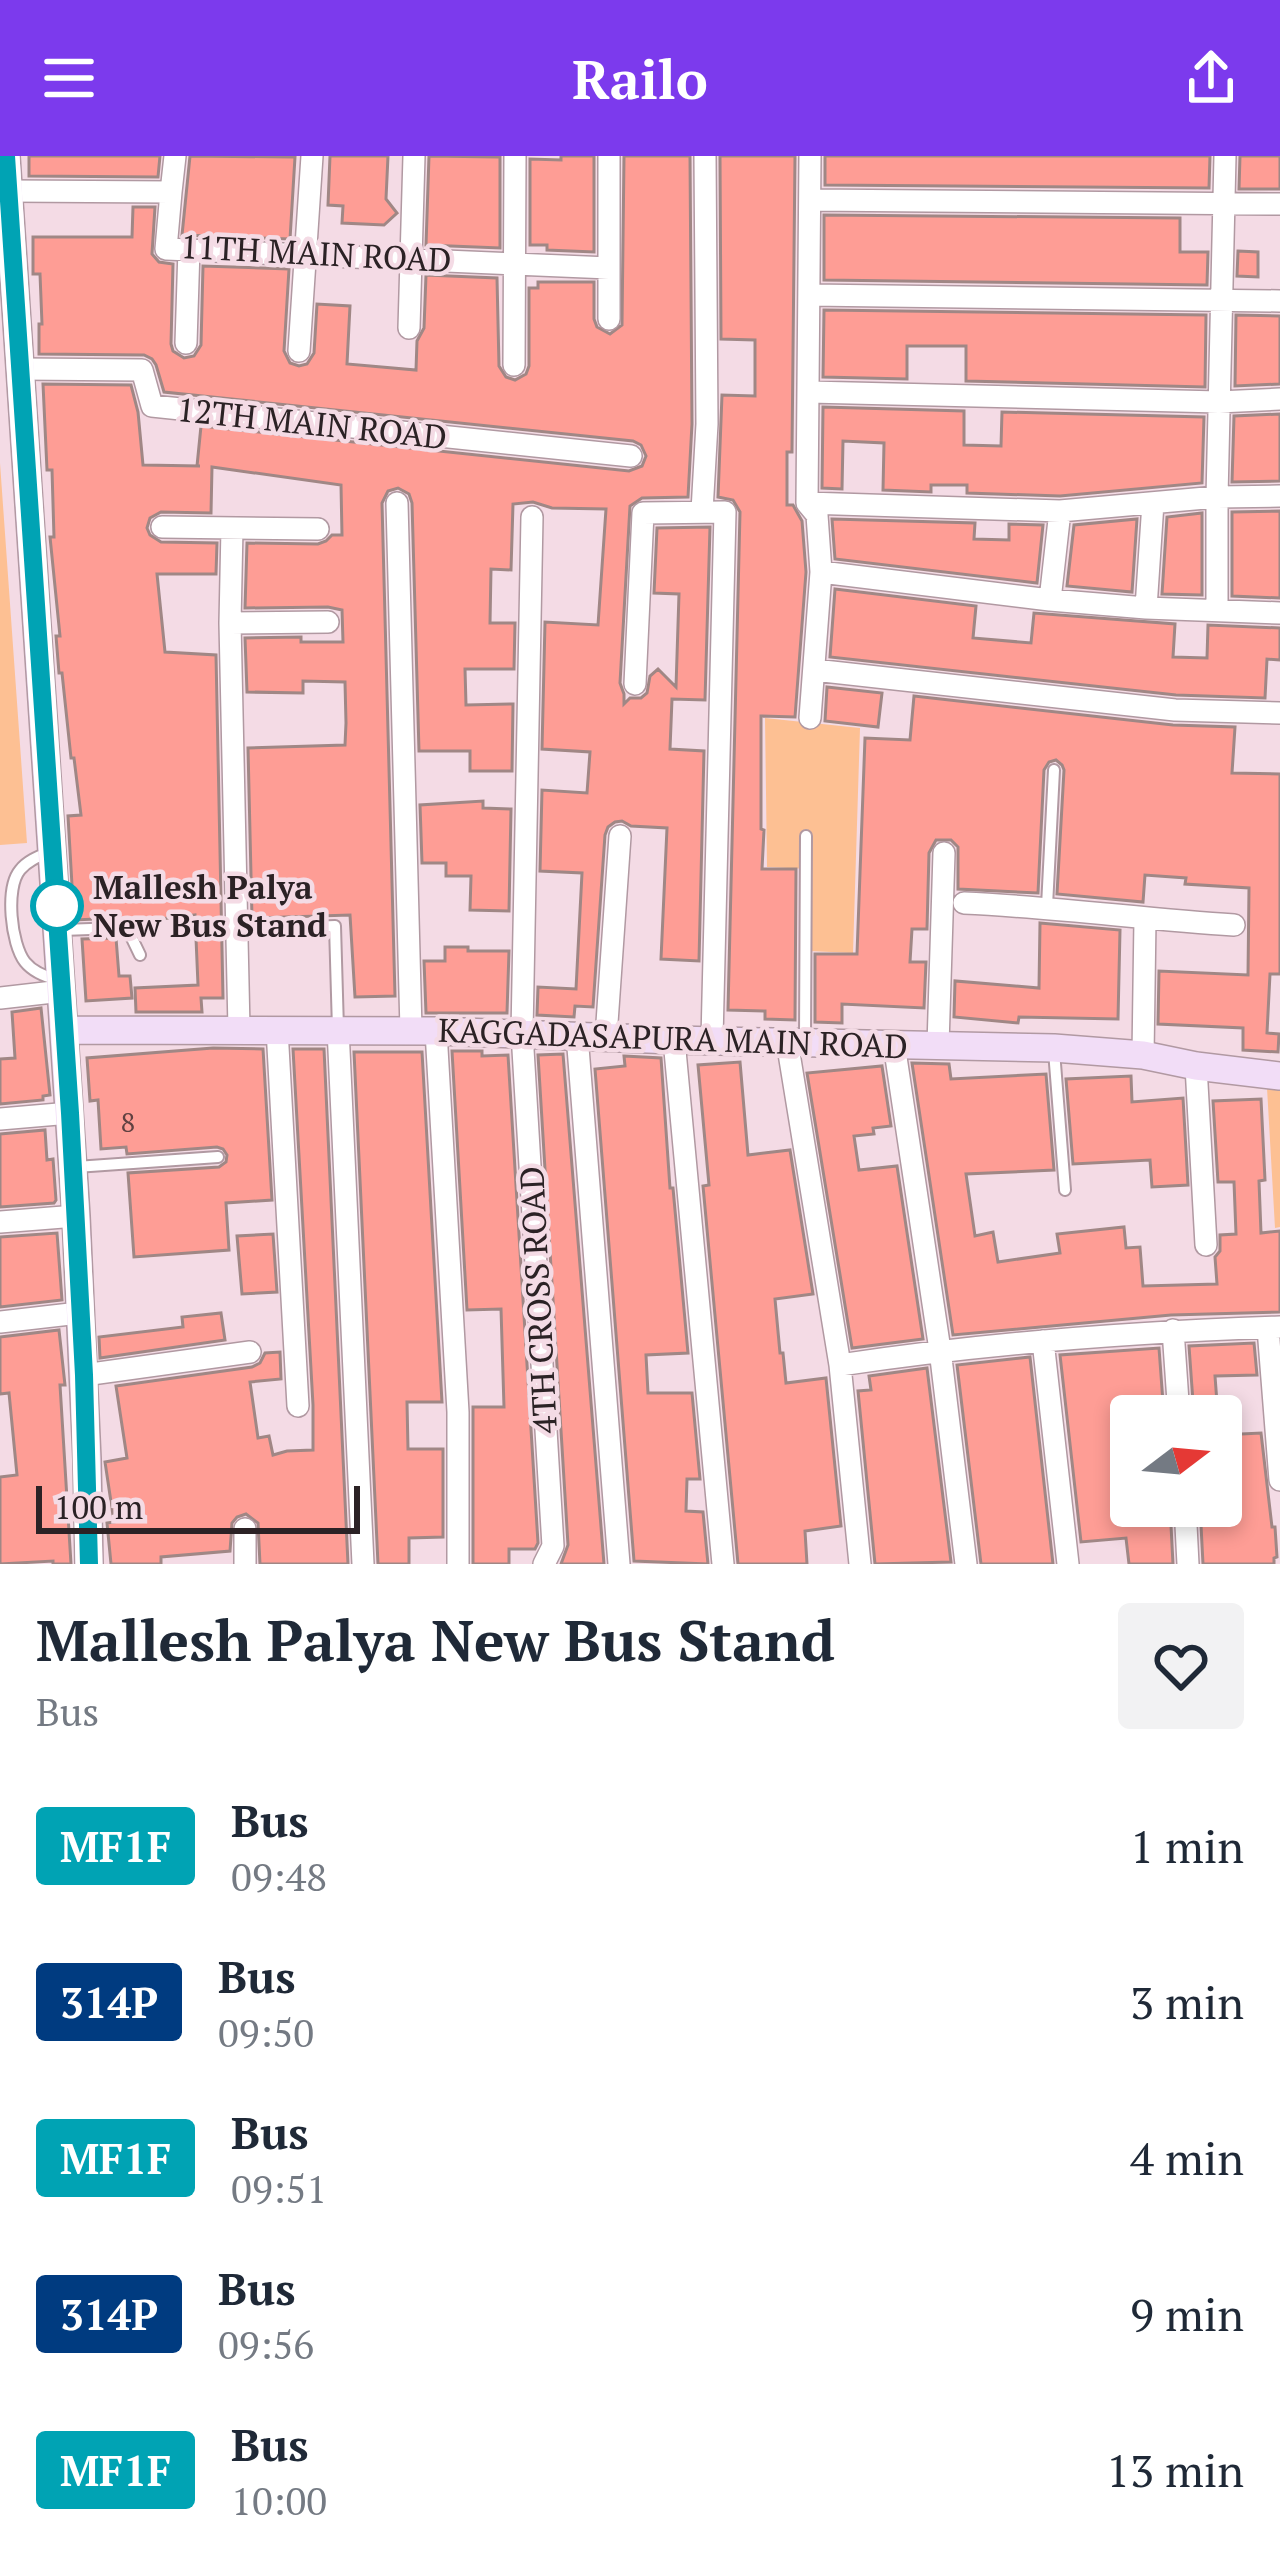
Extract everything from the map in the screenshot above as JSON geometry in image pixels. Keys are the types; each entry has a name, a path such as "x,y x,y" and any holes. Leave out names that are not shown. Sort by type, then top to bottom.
{"main road":[{"path":"6,156 76,1216 88,1564"},
{"name":"KAGGADASAPURA MAIN ROAD","path":"64,1030 423,1030 1054,1048 1143,1054 1280,1076"}],"street":[{"path":"171,192 175,156"},
{"path":"299,351 312,156"},
{"path":"409,328 414,156"},
{"path":"514,365 515,156"},
{"path":"609,156 609,319"},
{"path":"702,512 707,424 705,156"},
{"path":"810,156 807,503 818,514 820,572 810,718"},
{"path":"1217,610 1225,156"},
{"name":"11TH MAIN ROAD","path":"9,190 171,192 166,249 609,268"},
{"path":"810,200 1280,204"},
{"path":"186,343 189,249"},
{"path":"810,295 1280,301"},
{"name":"12TH MAIN ROAD","path":"21,369 142,370 152,406 631,456"},
{"path":"809,392 1220,402 1280,399"},
{"path":"807,503 1060,511 1280,496"},
{"path":"397,503 423,1030 458,1412 458,1564"},
{"path":"1147,608 1153,503"},
{"path":"1050,600 1060,511"},
{"path":"635,684 643,513 725,512 712,1039"},
{"name":"4TH CROSS ROAD","path":"532,517 522,1033 553,1546 544,1564"},
{"path":"162,527 318,529"},
{"path":"232,528 239,1029"},
{"path":"820,572 1050,600 1280,613"},
{"path":"230,623 328,622"},
{"path":"814,670 1175,710 1280,713"},
{"path":"606,1037 620,836"},
{"path":"938,1045 944,853"},
{"path":"964,903 1047,906 1145,920 1234,925"},
{"path":"1143,1054 1145,920"},
{"path":"0,998 62,986"},
{"path":"277,1029 298,1406"},
{"path":"338,1029 363,1564"},
{"path":"577,1035 619,1564"},
{"path":"674,1040 723,1564"},
{"path":"796,1041 840,1365 860,1564"},
{"path":"894,1044 966,1564"},
{"path":"1196,1066 1206,1245"},
{"path":"0,1119 70,1113"},
{"path":"0,1222 76,1216"},
{"path":"0,1322 80,1313"},
{"path":"840,1365 940,1350 1173,1330 1274,1327 1280,1480"},
{"path":"1173,1330 1178,1395"},
{"path":"1043,1341 1068,1564"},
{"path":"84,1375 250,1352"},
{"path":"1186,1527 1188,1564"},
{"path":"245,1529 245,1564"}],"lane":[{"path":"1047,906 1054,770"},
{"path":"796,1041 806,836"},
{"path":"53,850 32,859 14,879 12,918 26,963 62,986"},
{"path":"288,928 335,926 338,1029"},
{"path":"58,930 128,930 140,955"},
{"path":"1054,1048 1065,1190"},
{"path":"73,1167 218,1157"}],"shaded area":[{"path":"0,463 27,843 0,845"},
{"path":"765,718 860,728 853,953 809,951 809,869 767,867"},
{"path":"1267,1088 1280,1090 1280,1227 1275,1228"}],"building":[{"path":"29,156 160,156 158,177 29,176"},
{"path":"190,156 295,157 290,239 182,235"},
{"path":"330,156 388,156 386,199 397,213 384,225 342,223 343,206 328,205"},
{"path":"429,156 500,157 500,248 426,245"},
{"path":"561,156 594,156 594,252 530,245 530,159 561,160"},
{"path":"624,156 690,156 688,497 642,498 630,506 620,683 624,704 647,693 650,676 658,669 676,687 679,594 654,593 657,528 710,527 705,700 672,699 670,749 704,751 699,961 661,959 667,828 615,822 605,835 593,1007 575,1006 574,1017 537,1015 538,987 576,989 582,873 540,871 542,790 587,793 590,752 542,749 545,622 598,625 606,509 513,504 511,570 491,569 490,623 515,623 514,669 465,669 466,705 513,704 512,771 470,771 470,751 419,751 412,503 409,494 398,488 388,491 382,503 395,996 355,997 350,915 252,918 248,748 345,745 346,723 345,682 303,681 303,693 247,692 245,638 343,642 342,610 245,608 247,543 318,544 342,535 341,485 212,467 211,513 161,512 150,518 147,528 161,542 217,543 216,574 157,574 165,652 216,655 223,998 201,998 202,1012 136,1012 135,988 198,985 195,915 134,922 74,920 68,816 81,815 59,673 50,537 54,537 52,470 47,470 43,384 131,385 143,465 197,466 201,426 629,471 642,466 646,456 633,441 164,392 156,365 144,355 39,354 40,274 33,274 33,237 132,237 133,207 155,207 152,254 159,262 173,264 171,344 184,358 194,356 201,345 203,266 289,269 284,351 290,363 299,366 307,364 314,353 317,304 350,306 347,364 416,370 426,275 497,278 499,366 506,377 515,380 529,366 529,288 538,288 538,282 594,282 597,327 610,334 622,325"},
{"path":"720,156 795,156 792,452 787,452 787,505 793,505 802,521 806,572 795,717 761,716 761,829 762,869 796,869 795,1020 765,1019 765,1011 728,1010 740,512 733,500 718,497 722,395 755,396 755,340 721,339"},
{"path":"825,156 1210,156 1209,188 825,185"},
{"path":"1240,156 1280,156 1280,189 1239,189"},
{"path":"824,215 1180,218 1180,252 1208,252 1207,285 824,280"},
{"path":"1238,251 1258,252 1258,277 1237,276"},
{"path":"824,310 1206,315 1205,387 966,381 966,346 907,346 907,379 823,377"},
{"path":"1236,315 1280,316 1280,384 1235,386"},
{"path":"823,407 964,411 964,445 1001,446 1002,412 1204,417 1202,483 1060,496 967,493 967,485 931,485 931,492 883,490 884,443 843,441 842,489 822,488"},
{"path":"1280,414 1280,481 1232,482 1234,416"},
{"path":"1280,511 1280,598 1232,596 1232,512"},
{"path":"1202,513 1202,595 1162,594 1167,517"},
{"path":"832,519 975,523 974,539 1009,540 1009,524 1043,525 1037,583 835,559"},
{"path":"1137,519 1132,592 1067,586 1074,525"},
{"path":"835,589 976,606 973,638 1031,643 1034,613 1175,624 1173,657 1207,658 1208,625 1280,628 1280,660 1267,659 1265,698 1176,695 830,657"},
{"path":"827,687 882,693 878,727 825,721"},
{"path":"914,696 1173,725 1235,727 1232,773 1280,774 1280,974 1270,974 1267,1033 1279,1034 1278,1052 1243,1050 1243,1028 1158,1024 1159,971 1248,975 1249,888 1185,884 1186,878 1145,875 1143,902 1057,894 1064,770 1056,760 1044,770 1038,893 958,889 958,847 951,840 936,840 929,853 927,929 912,929 910,962 926,962 924,1008 842,1004 842,1023 815,1022 815,954 857,954 865,738 910,740"},
{"path":"483,801 483,808 511,809 509,911 470,910 471,876 446,876 446,863 422,863 420,805"},
{"path":"1040,923 1120,930 1118,1019 1019,1017 1018,1023 954,1017 955,981 1039,988"},
{"path":"116,938 119,976 130,976 132,998 86,1001 82,939"},
{"path":"445,947 509,951 507,1013 426,1013 424,961 445,961"},
{"path":"41,1008 50,1095 43,1100 0,1104 0,1059 15,1058 12,1012"},
{"path":"263,1049 272,1200 226,1203 229,1250 134,1257 128,1173 219,1167 227,1155 217,1147 127,1154 126,1147 101,1149 98,1100 90,1101 87,1058"},
{"path":"293,1049 324,1049 348,1564 260,1564 258,1523 246,1514 232,1523 230,1551 161,1557 161,1564 111,1564 107,1523 114,1522 105,1462 127,1458 116,1386 252,1367 265,1353 280,1352 281,1379 250,1382 258,1438 269,1436 273,1455 313,1450"},
{"path":"452,1051 508,1055 538,1543 535,1549 509,1549 509,1564 473,1564 473,1407 504,1407 501,1309 467,1310"},
{"path":"354,1052 422,1052 442,1402 407,1402 408,1449 443,1449 443,1537 409,1538 409,1564 378,1564"},
{"path":"563,1054 604,1564 561,1564 568,1545 538,1055"},
{"path":"624,1056 661,1058 688,1353 646,1355 648,1393 692,1393 700,1479 687,1479 686,1511 703,1512 708,1564 634,1561 595,1069 625,1066"},
{"path":"740,1062 748,1155 790,1150 813,1294 775,1299 786,1383 826,1378 841,1526 805,1531 807,1564 738,1564 703,1186 709,1185 698,1065"},
{"path":"912,1063 949,1064 951,1079 1046,1074 1054,1170 966,1174 975,1236 993,1232 998,1262 1060,1253 1057,1234 1124,1227 1126,1248 1140,1247 1143,1286 1217,1284 1215,1257 1220,1235 1236,1234 1234,1182 1218,1182 1213,1101 1261,1099 1265,1180 1259,1181 1261,1233 1280,1231 1280,1312 1171,1315 953,1335"},
{"path":"882,1066 891,1126 854,1136 859,1170 897,1166 923,1339 852,1348 807,1073"},
{"path":"1131,1076 1132,1102 1183,1098 1188,1185 1152,1187 1150,1160 1073,1164 1066,1079"},
{"path":"45,1130 56,1200 0,1207 0,1134"},
{"path":"57,1233 62,1300 0,1307 0,1237"},
{"path":"273,1234 277,1292 242,1294 237,1236"},
{"path":"221,1313 225,1340 100,1358 99,1337 183,1327 182,1317"},
{"path":"59,1330 71,1564 0,1564 0,1477 17,1475 9,1393 0,1394 0,1337"},
{"path":"1254,1343 1257,1375 1215,1376 1216,1395 1192,1395 1189,1346"},
{"path":"1159,1348 1162,1395 1110,1395 1110,1527 1171,1527 1173,1564 1129,1564 1126,1538 1081,1542 1060,1355"},
{"path":"1030,1357 1053,1564 981,1564 957,1365"},
{"path":"927,1368 951,1562 875,1564 858,1391 871,1390 869,1376"},
{"path":"1261,1433 1277,1557 1274,1564 1203,1564 1201,1527 1242,1527 1242,1434"}],"bus line":[{"name":"MF1F","path":"6,156 70,1113 89,1564"}],"place":[{"name":"Mallesh Palya New Bus Stand","path":"57,906"}]}
